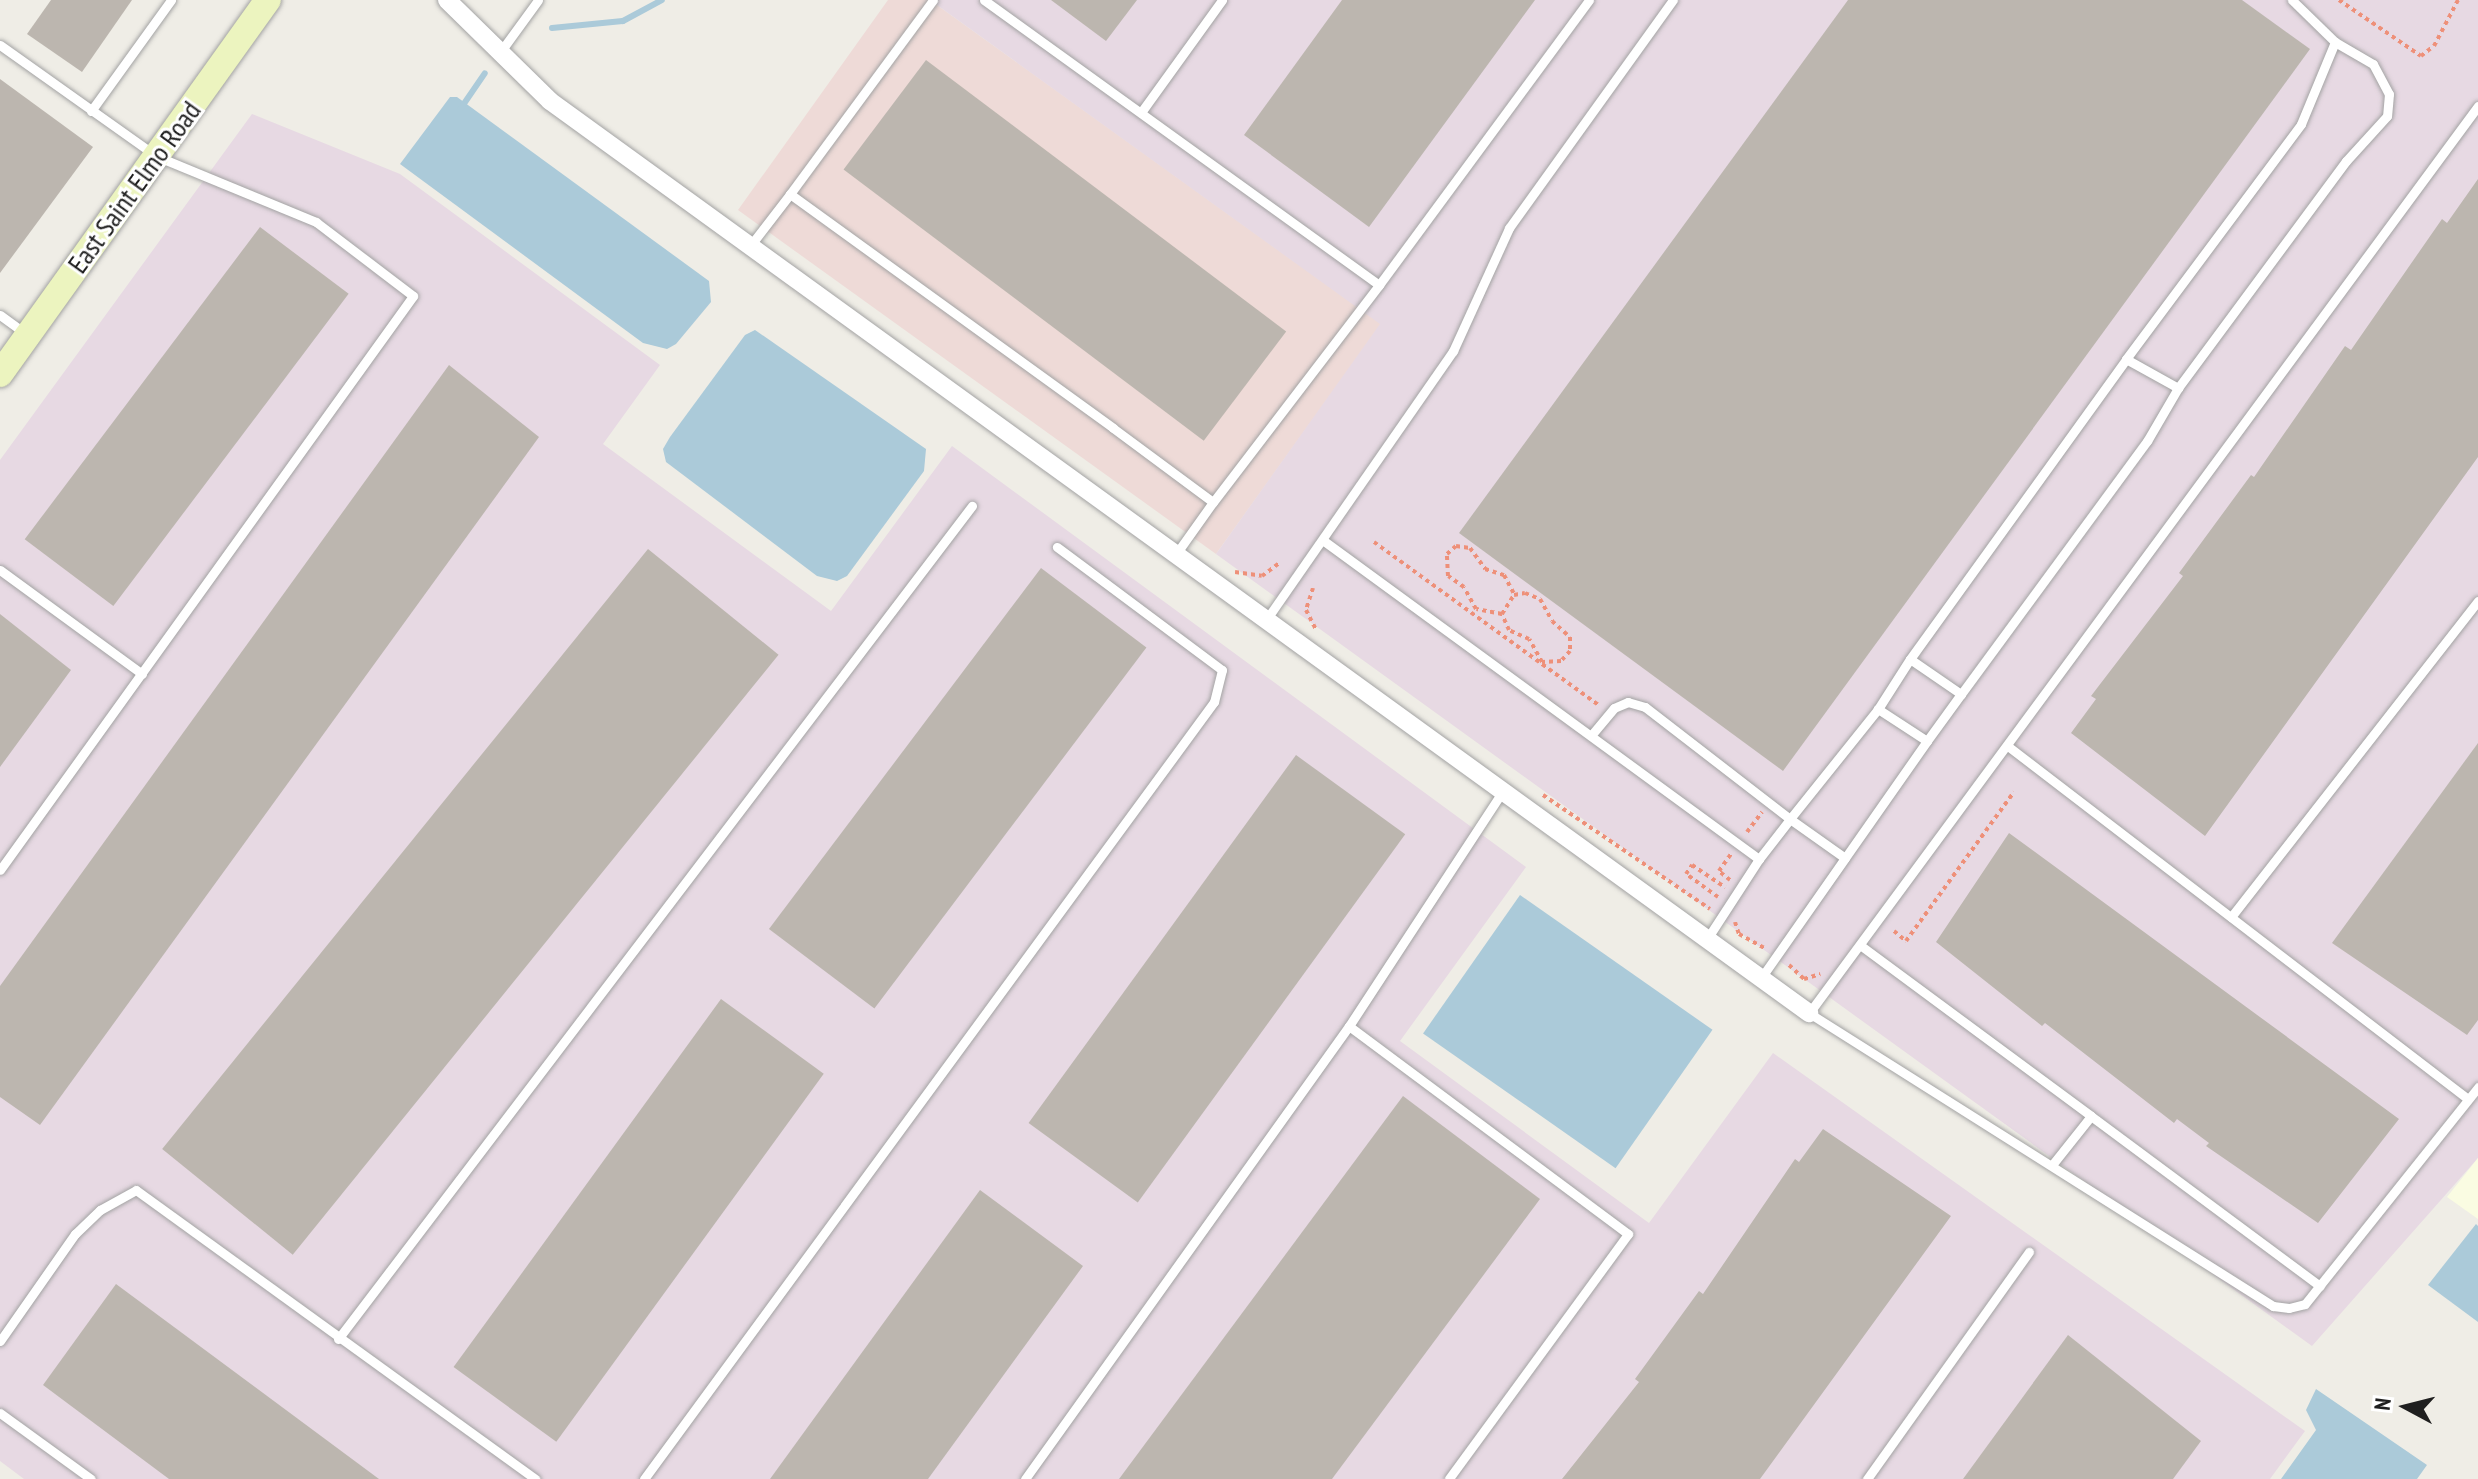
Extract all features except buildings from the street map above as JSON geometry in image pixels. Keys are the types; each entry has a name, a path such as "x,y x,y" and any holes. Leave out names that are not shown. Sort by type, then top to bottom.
{"street":[{"name":"East Saint Elmo Road","path":"0,374 268,0"},
{"path":"447,0 550,101 1809,1013"}],"lane":[{"path":"91,111 171,0"},
{"path":"501,51 538,0"},
{"path":"750,246 933,0"},
{"path":"984,0 1142,111 1379,285"},
{"path":"1142,111 1222,0"},
{"path":"1176,554 1589,0"},
{"path":"1266,620 1324,541 1453,351 1509,228 1673,0"},
{"path":"1761,978 1927,741 2147,441 2178,388 2346,161 2387,116 2389,94 2373,64 2335,42 2292,0"},
{"path":"1707,939 1759,859 1878,709 1910,659 2126,359 2301,124 2335,42"},
{"path":"0,45 156,156 316,222 413,296 0,870"},
{"path":"2478,106 2009,747 1809,1013 2273,1306 2305,1304 2478,1087"},
{"path":"790,194 1213,502"},
{"path":"0,315 28,335"},
{"path":"2126,359 2178,388"},
{"path":"338,1339 972,506"},
{"path":"1324,541 1593,733 1759,859"},
{"path":"644,1479 1214,702 1222,670 1057,547"},
{"path":"0,570 142,674"},
{"path":"2231,917 2478,601"},
{"path":"1910,659 1961,694"},
{"path":"1593,733 1614,708 1628,702 1645,707 1845,858"},
{"path":"1878,709 1927,741"},
{"path":"2009,747 2468,1099"},
{"path":"1025,1479 1349,1026 1503,791"},
{"path":"1860,945 2320,1286"},
{"path":"1349,1026 1628,1234 1449,1479"},
{"path":"2052,1165 2091,1116"},
{"path":"0,1341 75,1234 100,1210 136,1190 535,1479"},
{"path":"1867,1479 2029,1252"},
{"path":"0,1413 91,1479"}],"path":[{"path":"2339,0 2421,56 2434,46 2458,0"},
{"path":"1374,542 1600,706"},
{"path":"1502,614 1476,609 1464,587 1448,576 1447,554 1456,546 1470,548 1485,569 1504,575 1514,595"},
{"path":"1229,567 1256,576 1279,563"},
{"path":"1313,588 1306,610 1314,629 1327,638"},
{"path":"1514,595 1540,599 1552,621 1570,637 1566,657 1542,662"},
{"path":"1502,614 1514,595"},
{"path":"1502,614 1509,630 1529,639 1542,662"},
{"path":"1538,791 1702,908 1716,909 1722,900 1686,874 1692,865 1725,887 1730,880 1719,871 1732,852"},
{"path":"1894,931 1906,941 2014,792"},
{"path":"1747,832 1763,810"},
{"path":"1739,913 1734,923 1739,934 1757,947 1771,945"},
{"path":"1790,957 1789,968 1804,979 1819,974 1829,962"}],"shaded area":[{"path":"888,0 930,0 1381,324 1216,554 738,210"},
{"path":"930,0 2478,0 2478,1158 2312,1346 1216,554 1380,324"},
{"path":"252,114 400,174 660,365 603,444 831,611 952,446 1526,867 1400,1041 1649,1223 1773,1053 2305,1431 2270,1479 24,1479 0,1461 0,460"},
{"path":"2478,1158 2478,1219 2447,1197"}],"water":[{"path":"450,97 457,97 709,281 711,302 676,344 667,349 643,343 400,164"},
{"path":"755,330 926,449 924,471 847,576 837,581 817,576 666,462 663,449 670,437 745,335"},
{"path":"1520,895 1713,1030 1616,1168 1423,1033"},
{"path":"2476,1224 2478,1226 2478,1322 2428,1285"},
{"path":"2316,1389 2427,1465 2417,1479 2281,1479 2316,1430 2306,1410"}],"waterway":[{"path":"552,28 623,21 662,0"},
{"path":"461,108 485,73"}]}
